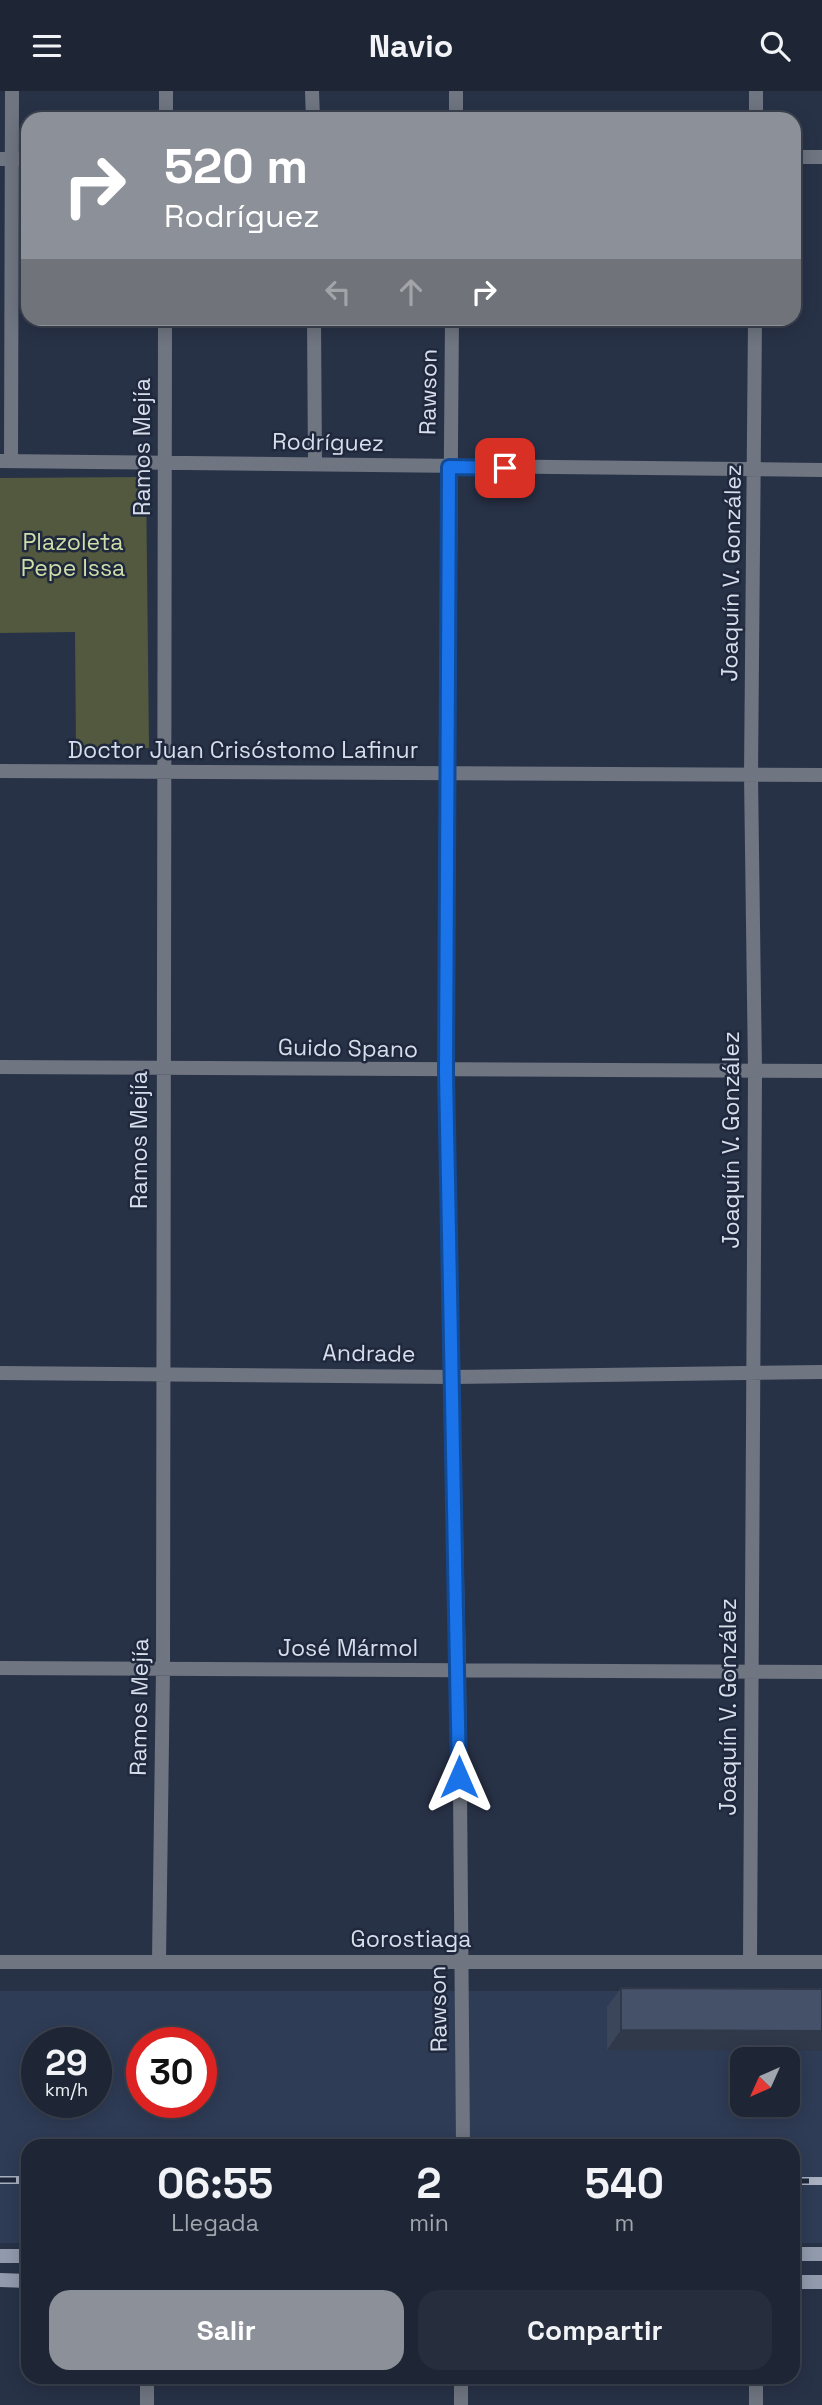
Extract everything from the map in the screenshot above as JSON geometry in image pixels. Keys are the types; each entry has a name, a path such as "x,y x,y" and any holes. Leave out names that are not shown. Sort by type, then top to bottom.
{"main road":[{"path":"800,2254 822,2254"},
{"path":"0,2256 21,2256"},
{"path":"0,2280 21,2281"},
{"path":"800,2282 822,2282"}],"street":[{"path":"6,461 6,159 12,91"},
{"path":"166,91 166,112"},
{"path":"312,91 313,112"},
{"path":"456,91 456,112"},
{"path":"756,91 756,112"},
{"path":"801,157 822,157"},
{"name":"Ramos Mejía","path":"159,1961 163,1669 161,1373 165,326"},
{"path":"314,326 315,464"},
{"name":"Rawson","path":"452,326 446,1072 459,1672 463,2139"},
{"name":"Joaquín V. González","path":"750,1961 755,1072 751,775 755,326"},
{"name":"Rodríguez","path":"6,461 822,470"},
{"name":"Doctor Juan Crisóstomo Lafinur","path":"0,771 822,775"},
{"name":"Guido Spano","path":"0,1067 446,1072 822,1071"},
{"name":"Andrade","path":"0,1373 453,1377 822,1372"},
{"name":"José Mármol","path":"0,1668 751,1674 822,1672"},
{"name":"Gorostiaga","path":"0,1962 822,1962"},
{"path":"147,2384 147,2405"},
{"path":"461,2384 461,2405"},
{"path":"756,2384 756,2405"}],"shaded area":[{"path":"0,1991 822,1991 822,2243 800,2243 800,2139 21,2139 21,2243 0,2243"}],"green space":[{"name":"Plazoleta Pepe Issa","path":"146,477 149,748 76,749 75,632 0,633 0,478"}],"building":[{"path":"621,1988 822,1989 822,2031 621,2030"}],"railway":[{"path":"0,2180 21,2180"},
{"path":"800,2181 822,2181"}],"route":[{"path":"459,1777 446,1072 449,467 505,468"}]}
